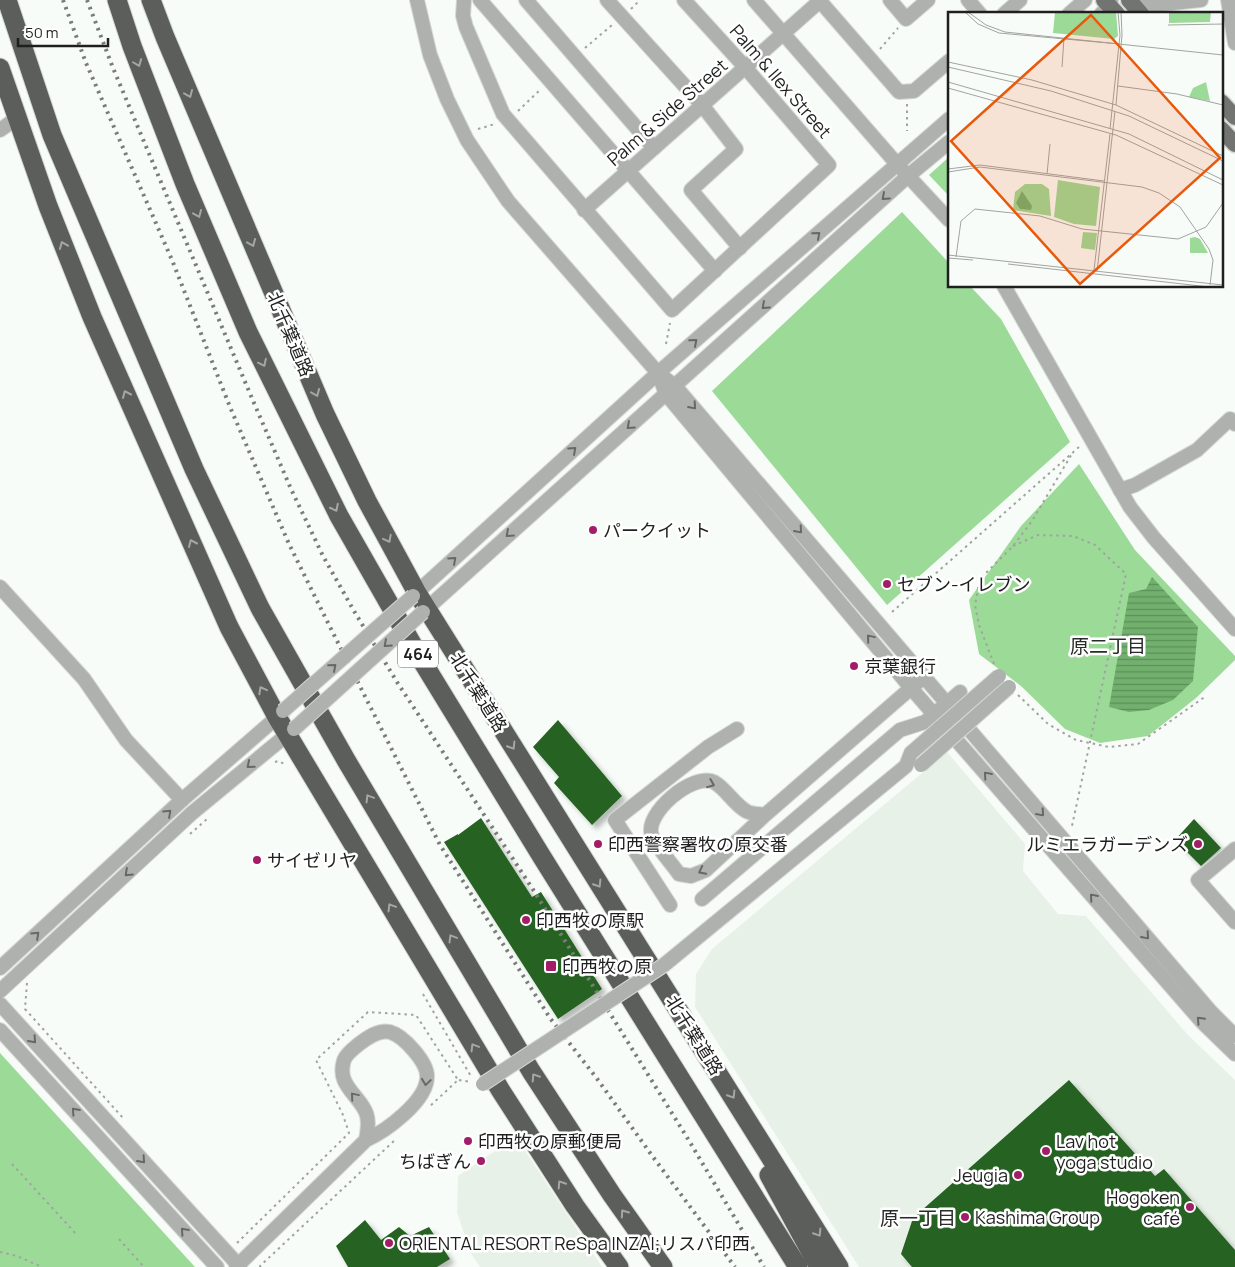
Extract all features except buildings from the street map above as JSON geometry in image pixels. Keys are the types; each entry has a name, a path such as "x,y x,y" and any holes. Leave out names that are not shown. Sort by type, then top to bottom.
{"highway":[{"path":"7,0 52,135 194,469 260,608 346,760 531,1071 612,1195 663,1267"},
{"name":"北千葉道路","path":"116,0 185,184 248,332 339,516 434,681 552,874 798,1267"},
{"name":"北千葉道路","path":"151,0 168,46 325,414 367,501 420,602 746,1116 839,1267"},
{"path":"0,68 48,206 92,317 229,627 496,1082 575,1206 619,1267"},
{"path":"746,1116 755,1149 819,1267"},
{"path":"575,1206 629,1267"}],"main road":[{"path":"1222,103 1235,117"},
{"path":"1222,130 1235,144"}],"street":[{"path":"417,0 430,55 447,99 467,140 508,201 658,373 934,715 1202,1022 1235,1054"},
{"path":"464,0 463,16 466,27 503,114 672,310 740,248 691,190 736,149 702,105 607,0"},
{"path":"480,0 715,271"},
{"path":"526,0 654,148"},
{"name":"Palm & Ilex Street","path":"684,0 829,164 740,248"},
{"path":"754,0 778,38 948,219"},
{"path":"820,0 899,92 914,91 948,62"},
{"name":"Palm & Side Street","path":"584,210 820,0"},
{"path":"890,0 906,19 928,0"},
{"path":"968,0 978,12"},
{"path":"1006,12 1020,0"},
{"path":"1071,12 1085,0"},
{"path":"1135,7 1201,0"},
{"path":"1228,0 1235,43"},
{"path":"0,130 17,118"},
{"path":"0,991 192,813 290,731 420,602 658,373 948,120"},
{"path":"0,968 182,800 280,714 420,602 670,390 908,176 948,143"},
{"path":"1005,288 1130,507 1154,538 1235,629"},
{"path":"670,390 925,677 1211,1012 1235,1036"},
{"path":"1120,490 1135,485 1197,450 1230,419 1235,424"},
{"path":"0,587 84,679 126,740 182,800"},
{"path":"478,1084 664,965 908,759 999,676 1009,687 921,765 908,759"},
{"path":"764,816 746,811 714,782 702,780 682,788 659,810 651,825 652,836 679,874 691,876 706,870 764,816 925,677"},
{"path":"702,899 900,730 925,722 960,692"},
{"path":"670,905 616,820 708,747 737,729"},
{"path":"1235,849 1198,880 1235,922"},
{"path":"0,1004 238,1266 366,1140 379,1134 400,1118 425,1091 428,1076 424,1062 402,1039 389,1032 376,1033 367,1038 345,1058 342,1070 343,1080 364,1107 367,1115 369,1126 366,1140"},
{"path":"0,1030 217,1267"},
{"path":"367,1115 382,1124 389,1125"}],"path":[{"path":"576,56 640,0"},
{"path":"870,59 906,19"},
{"path":"478,129 508,120 550,80"},
{"path":"906,92 907,131"},
{"path":"666,344 672,310"},
{"path":"892,612 1079,447"},
{"path":"999,676 979,625 975,605 980,579 1013,546 1032,521 1074,452"},
{"path":"1013,546 1038,536 1073,536 1095,545 1126,574 1072,826"},
{"path":"1009,687 1048,724 1076,740 1108,747 1138,744 1206,696"},
{"path":"270,763 278,762 286,765"},
{"path":"189,835 211,815"},
{"path":"27,980 25,1009 124,1119"},
{"path":"421,990 478,1084"},
{"path":"237,1244 350,1133 316,1060 368,1012 416,1015 458,1080 423,1113"},
{"path":"261,1267 402,1133"},
{"path":"12,1164 77,1235"},
{"path":"119,1239 144,1267"},
{"path":"0,1252 17,1256 42,1267"}],"shaded area":[{"path":"948,158 948,195 929,175"},
{"path":"902,212 948,262 948,288 972,288 1001,319 1070,442 887,605 712,391"},
{"path":"1079,464 1135,550 1235,656 1235,660 1196,698 1148,736 1100,743 1065,729 1021,686 979,654 969,600 1021,526"},
{"path":"1152,577 1198,627 1193,681 1173,700 1149,710 1129,712 1109,707 1129,593 1146,589"},
{"path":"947,752 1025,844 1023,871 1058,914 1086,916 1188,1035 1235,1080 1235,1267 859,1267 695,1007 696,974 712,949"},
{"path":"0,1053 195,1267 0,1267"},
{"path":"516,1137 602,1267 480,1267 470,1252 457,1212 458,1176"}],"railway":[{"path":"63,0 86,63 172,260 230,407 289,544 440,845 550,1018 598,1080 735,1267"},
{"path":"87,0 113,68 251,396 291,489 323,556 397,682 534,891 688,1139 764,1267"}],"place":[{"name":"パークイット","path":"593,530"},
{"name":"セブン-イレブン","path":"887,584"},
{"name":"京葉銀行","path":"854,666"},
{"name":"印西警察署牧の原交番","path":"598,844"},
{"name":"ルミエラガーデンズ","path":"1198,844"},
{"name":"サイゼリヤ","path":"257,860"},
{"name":"印西牧の原駅","path":"526,920"},
{"name":"印西牧の原","path":"551,966"},
{"name":"印西牧の原郵便局","path":"468,1141"},
{"name":"Lav hot yoga studio","path":"1046,1151"},
{"name":"ちばぎん","path":"481,1161"},
{"name":"Jeugia","path":"1018,1175"},
{"name":"Hogoken café","path":"1190,1207"},
{"name":"Kashima Group","path":"965,1217"},
{"name":"ORIENTAL RESORT ReSpa INZAI;リスパ印西","path":"389,1243"}],"district":[{"name":"原二丁目","path":"1108,646"},
{"name":"原一丁目","path":"918,1218"}]}
